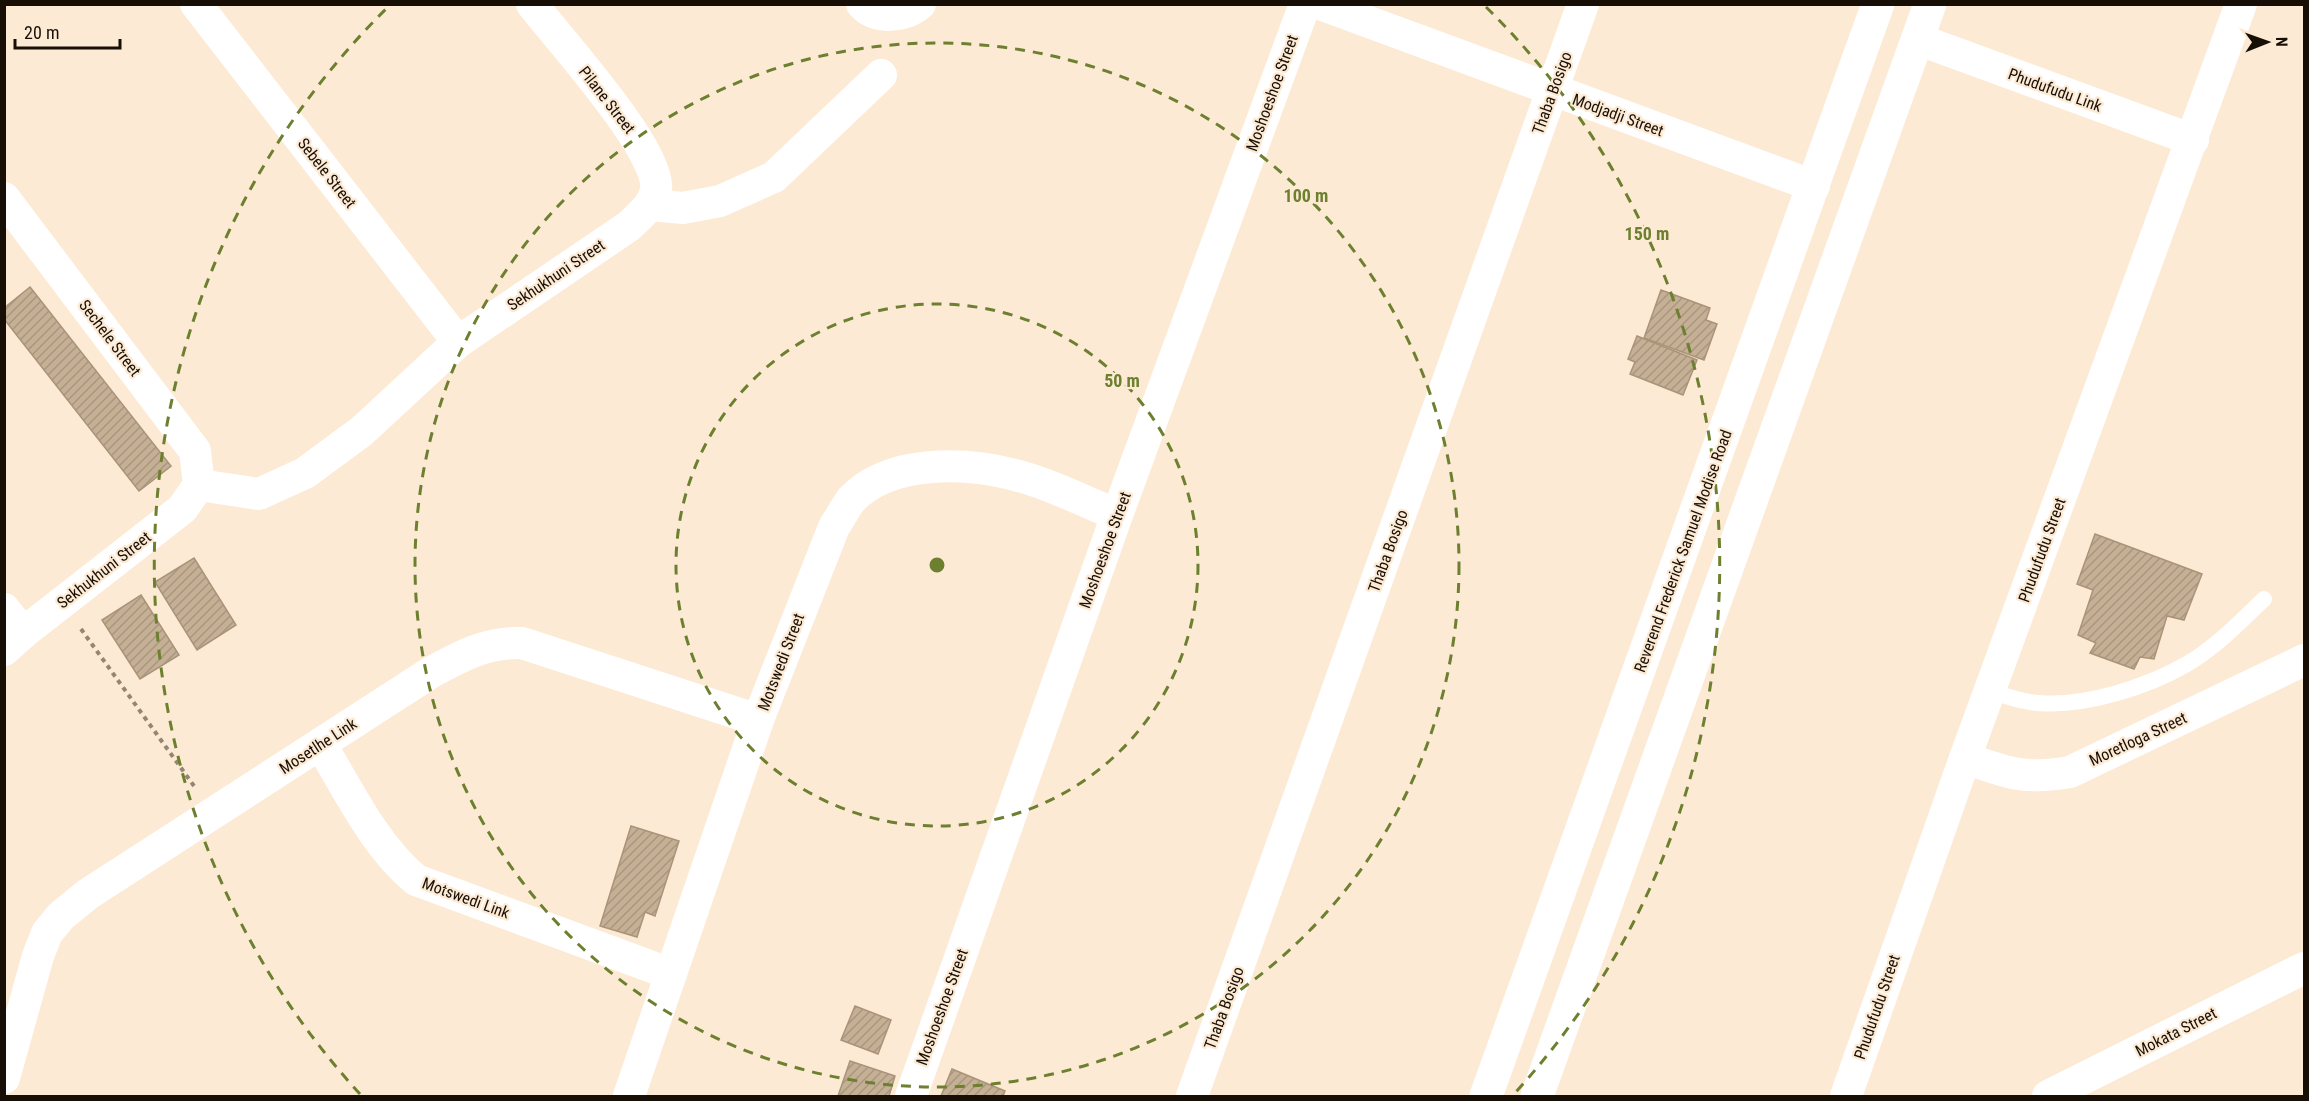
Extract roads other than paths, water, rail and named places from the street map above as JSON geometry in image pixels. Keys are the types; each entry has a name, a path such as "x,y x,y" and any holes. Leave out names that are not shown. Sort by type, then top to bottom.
{"main road":[{"name":"Reverend Frederick Samuel Modise Road","path":"1486,1096 1878,4"},
{"path":"1537,1096 1930,4"}],"street":[{"name":"Sebele Street","path":"196,4 458,342"},
{"name":"Pilane Street","path":"532,4 639,140 656,174 656,189 651,205"},
{"path":"862,4 874,13 892,15 913,10 920,4"},
{"name":"Moshoeshoe Street","path":"911,1096 1117,515 1305,4"},
{"name":"Modjadji Street","path":"1320,4 1814,186"},
{"name":"Thaba Bosigo","path":"1192,1096 1583,4"},
{"name":"Phudufudu Street","path":"1846,1096 1965,758 2241,4"},
{"name":"Phudufudu Link","path":"1917,39 2193,140"},
{"path":"651,205 683,208 720,201 774,177 881,75"},
{"name":"Sechele Street","path":"4,198 195,451 199,485"},
{"name":"Sekhukhuni Street","path":"11,631 62,602 182,509 199,485 259,494 305,473 362,431 458,342 629,226 651,205"},
{"name":"Motswedi Street","path":"629,1096 758,720 834,527 851,501 870,485 896,472 930,467 983,469 1016,475 1117,515"},
{"name":"Mosetlhe Link","path":"4,1078 38,956 47,933 61,916 88,894 430,673 481,647 501,642 522,643 758,720"},
{"name":"Moretloga Street","path":"1965,758 2012,775 2045,776 2070,772 2304,660"},
{"name":"Motswedi Link","path":"321,745 377,838 398,864 416,880 671,974"},
{"name":"Mokata Street","path":"2048,1096 2304,968"}],"lane":[{"path":"1990,690 2040,704 2075,701 2130,690 2187,664 2227,635 2264,599"}]}
